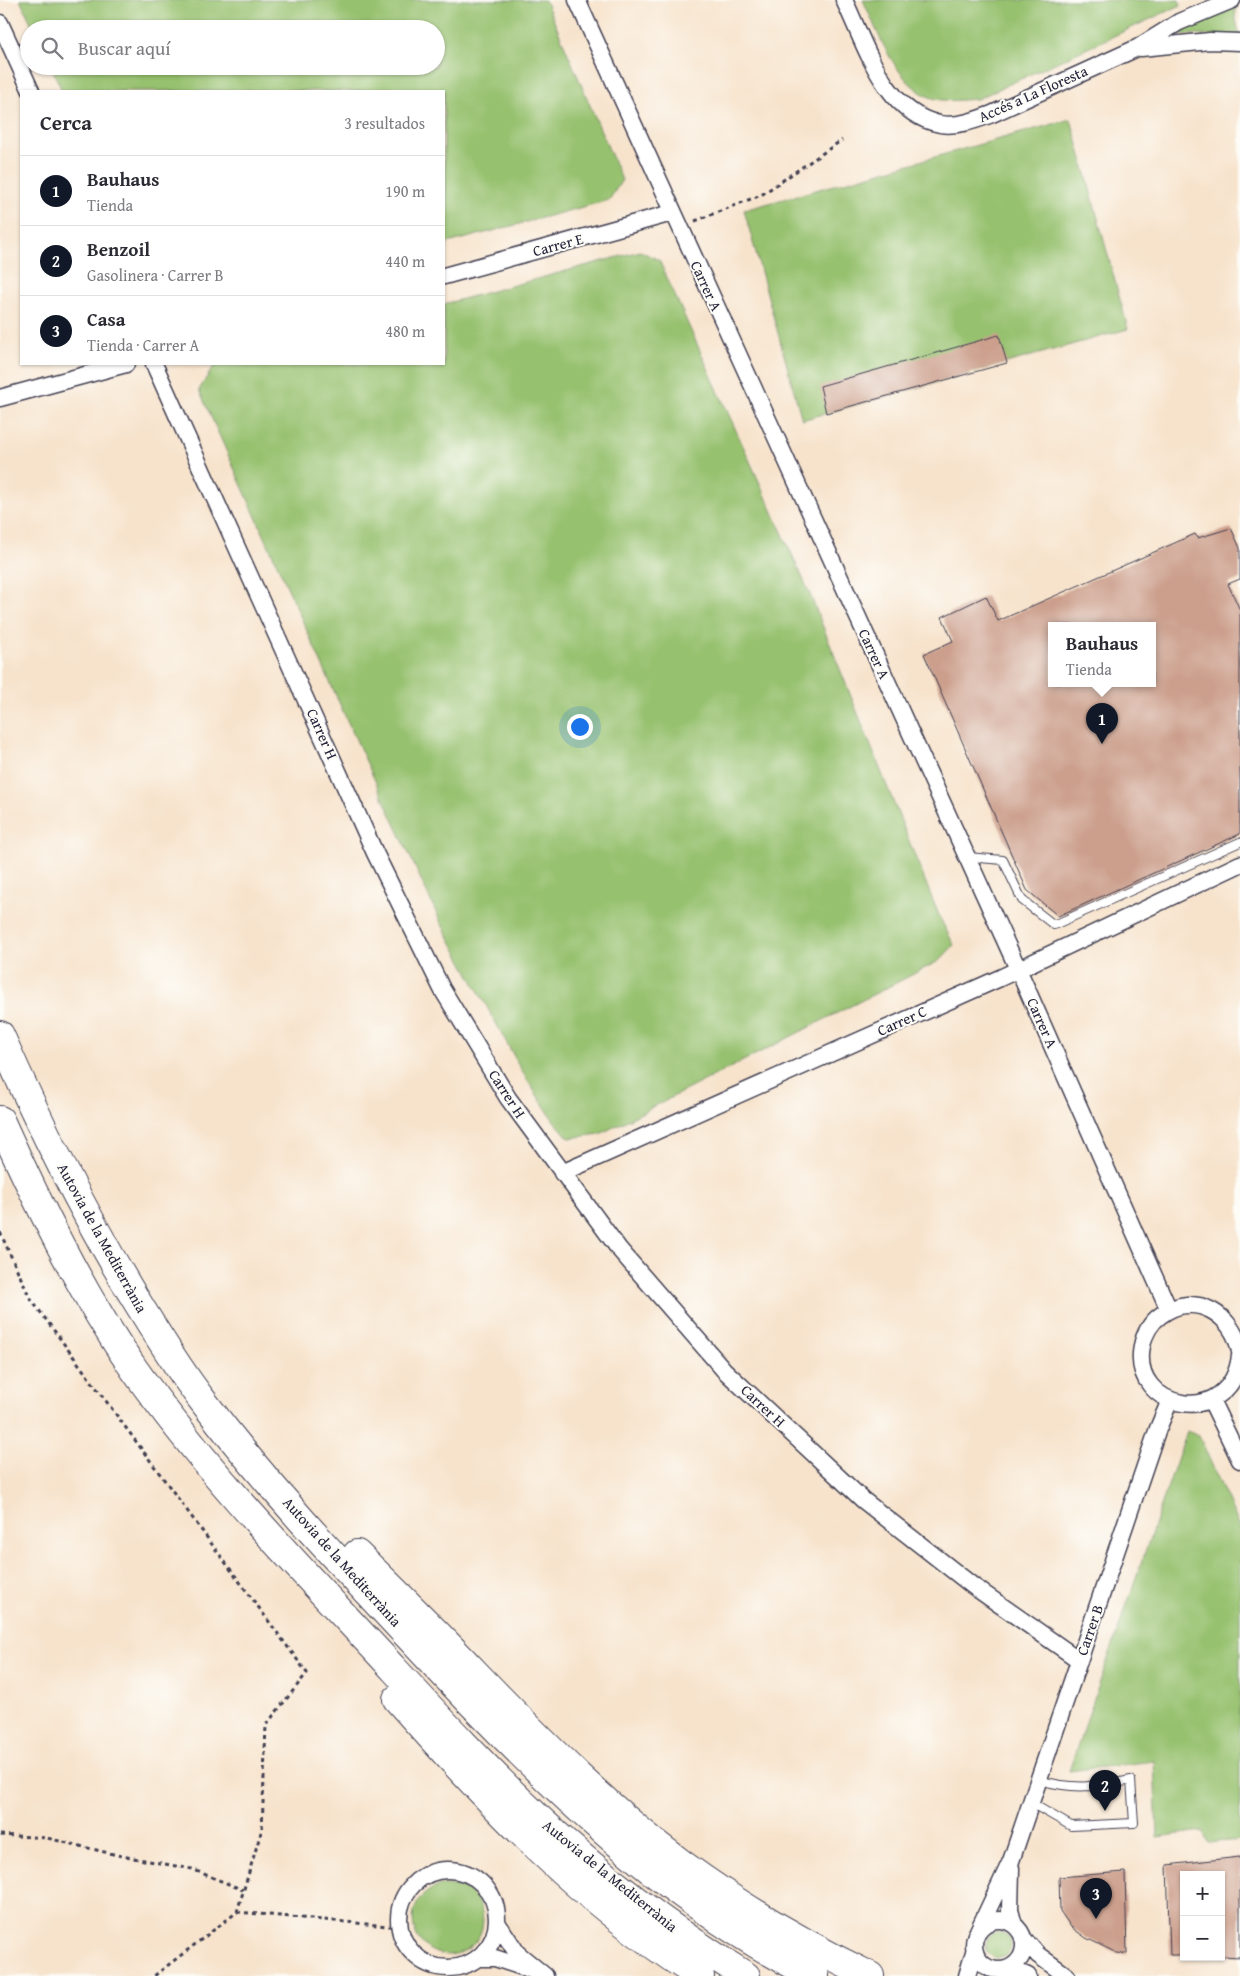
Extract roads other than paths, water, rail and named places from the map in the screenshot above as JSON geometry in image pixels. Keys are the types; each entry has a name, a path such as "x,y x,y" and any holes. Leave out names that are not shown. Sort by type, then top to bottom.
{"highway":[{"name":"Autovia de la Mediterrània","path":"0,1034 47,1140 97,1236 152,1326 201,1399 296,1512 492,1725 570,1802 625,1850 681,1893 742,1935 815,1976"},
{"name":"Autovia de la Mediterrània","path":"0,1120 75,1275 134,1368 185,1436 316,1584 469,1750 536,1816 589,1863 643,1906 705,1950 746,1976"},
{"path":"152,1326 186,1354 256,1443 344,1541 574,1772 681,1863 745,1908 812,1947 870,1976"},
{"path":"185,1436 194,1464 236,1518 480,1792 528,1841 579,1886 636,1932 700,1976"}],"street":[{"name":"Carrer A","path":"577,0 967,857 1169,1310"},
{"name":"Accés a La Floresta","path":"844,0 881,76 896,99 916,116 942,124 968,123 992,114 1137,48 1179,22 1232,0"},
{"path":"0,23 20,67"},
{"name":"Accés a La Floresta","path":"1137,48 1210,41 1240,42"},
{"path":"24,75 31,90"},
{"name":"Carrer E","path":"445,276 676,220"},
{"path":"0,398 122,365"},
{"name":"Carrer H","path":"154,365 375,852 442,989 508,1098 619,1249 724,1370 863,1500 974,1586 1080,1660"},
{"name":"Carrer C","path":"562,1173 1018,970 1240,864"},
{"path":"1240,1352 1234,1330 1221,1316 1199,1306 1179,1306 1160,1315 1148,1329 1142,1343 1141,1359 1149,1381 1170,1400 1184,1404 1197,1404 1211,1400 1227,1389 1235,1377 1240,1356"},
{"name":"Carrer B","path":"978,1931 1011,1861 1157,1431 1170,1400"},
{"path":"1211,1400 1240,1460"},
{"name":"Carrer B","path":"1011,1861 1010,1910 1018,1931"},
{"path":"447,1870 463,1872 478,1880 490,1892 496,1907 498,1924 494,1940 485,1954 471,1964 455,1969 438,1968 428,1965 414,1956 404,1942 399,1927 399,1910 405,1894 416,1882 430,1873 447,1870"},
{"path":"967,1976 974,1952 974,1939 978,1931 982,1926 995,1920 1007,1921 1038,1955 1067,1976"},
{"path":"498,1924 517,1953 544,1975"},
{"path":"997,1971 1019,1959 1023,1950 1018,1931"},
{"path":"974,1952 982,1964 997,1971 1028,1976"},
{"path":"478,1958 494,1958 544,1975"}],"lane":[{"path":"967,857 1003,860 1022,900 1054,925 1240,842"},
{"path":"1031,1802 1071,1826 1134,1823 1131,1780 1086,1788 1063,1787 1038,1780"}],"place":[{"name":"Bauhaus","path":"1102,744"},
{"name":"Benzoil","path":"1105,1811"},
{"name":"Casa","path":"1096,1919"}]}
